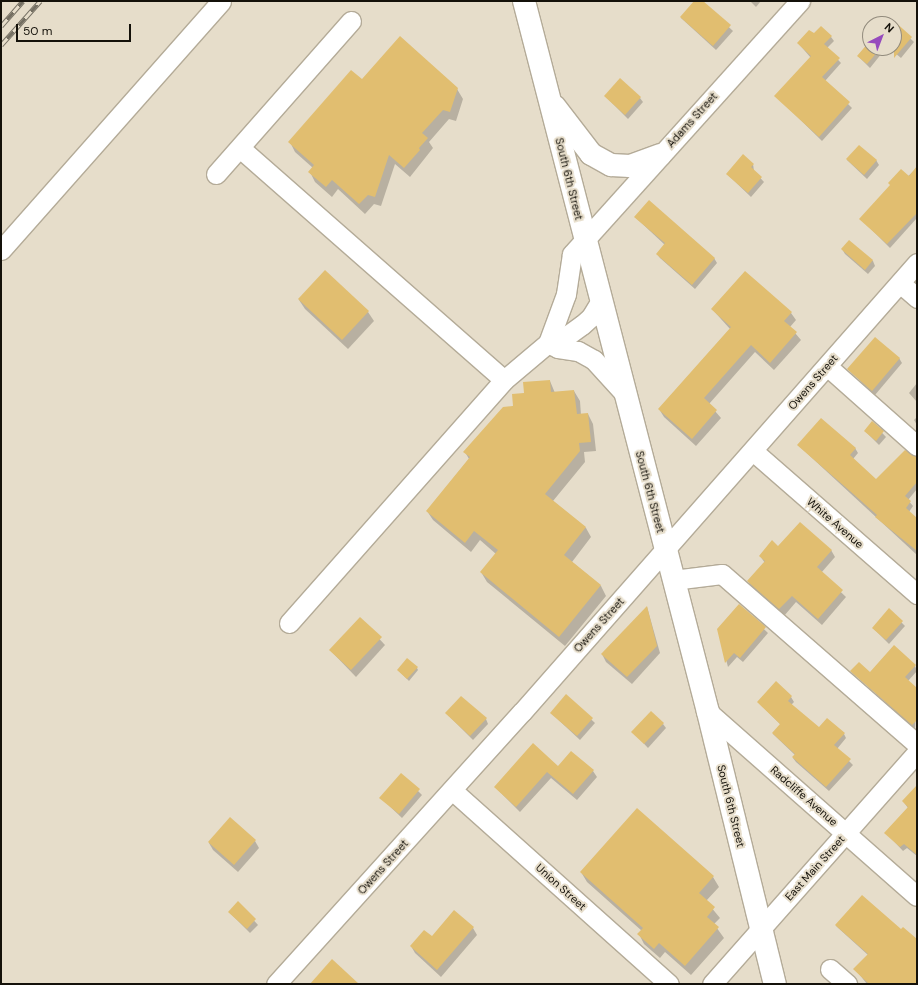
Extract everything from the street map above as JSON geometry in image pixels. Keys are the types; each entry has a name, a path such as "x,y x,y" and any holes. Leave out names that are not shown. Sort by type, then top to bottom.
{"main road":[{"name":"South 6th Street","path":"524,1 600,302 708,712 775,984"},
{"path":"549,100 591,154 611,165 630,166 660,155"}],"street":[{"path":"1,250 221,1"},
{"name":"Adams Street","path":"548,343 566,294 572,254 584,238 800,1"},
{"path":"216,174 351,21"},
{"path":"240,148 504,380"},
{"name":"Owens Street","path":"276,984 452,790 665,551 917,263"},
{"path":"900,283 917,298"},
{"path":"289,623 504,380 548,343 568,335 582,325 591,317 600,302"},
{"path":"548,343 558,348 578,352 594,360 624,393"},
{"path":"827,366 917,446"},
{"name":"White Avenue","path":"753,451 917,594"},
{"path":"672,580 722,574 917,744"},
{"name":"Radcliffe Avenue","path":"708,712 917,896"},
{"name":"East Main Street","path":"712,984 917,752"},
{"name":"Union Street","path":"452,790 669,984"},
{"path":"830,970 847,984"}],"building":[{"path":"694,1 703,1 731,25 713,46 680,17"},
{"path":"821,26 832,36 824,44 840,58 822,77 850,102 819,137 774,96 811,56 797,43 809,30 814,33"},
{"path":"902,28 912,37 902,49"},
{"path":"400,36 458,88 450,112 443,110 422,133 428,138 419,148 420,150 404,168 389,155 375,197 368,195 359,204 332,180 326,187 308,172 314,165 288,142 351,70 362,79"},
{"path":"862,50 862,56 874,56 867,64 857,56"},
{"path":"620,78 641,97 625,115 604,96"},
{"path":"859,145 877,160 864,175 846,159"},
{"path":"743,154 754,164 751,167 762,177 748,193 726,174"},
{"path":"917,166 917,213 887,244 859,219 890,185 888,183 901,169 909,176"},
{"path":"649,200 715,258 692,285 656,254 665,243 634,217"},
{"path":"849,240 873,260 865,270 841,249"},
{"path":"325,270 369,311 342,340 298,299"},
{"path":"745,271 792,312 784,321 797,332 770,363 751,345 704,398 717,410 692,439 658,409 731,327 711,309"},
{"path":"875,337 900,358 872,391 847,369"},
{"path":"550,380 551,392 574,390 577,414 588,413 591,442 579,443 580,451 545,494 586,527 564,555 601,585 559,637 480,572 498,550 474,531 465,543 426,511 470,457 463,452 503,407 513,406 512,394 524,393 523,382"},
{"path":"821,418 856,448 850,455 876,479 905,450 917,457 917,482 905,496 911,501 906,508 917,518 917,551 875,517 877,515 797,445"},
{"path":"872,421 884,431 876,441 864,431"},
{"path":"800,522 832,550 817,567 843,590 818,619 792,596 779,609 747,581 765,561 759,556 772,540 778,546"},
{"path":"739,604 766,627 740,658 734,653 725,663 717,629"},
{"path":"647,606 657,646 627,677 601,654"},
{"path":"889,608 903,621 886,640 872,628"},
{"path":"360,617 382,637 351,670 329,650"},
{"path":"894,645 916,665 905,677 917,688 917,720 912,725 850,671 859,662 870,672"},
{"path":"407,658 418,667 407,679 397,670"},
{"path":"776,681 792,696 788,701 819,727 827,718 845,733 834,745 851,759 826,787 792,757 795,754 772,733 780,724 757,702"},
{"path":"566,694 593,718 577,736 550,713"},
{"path":"461,696 487,718 470,736 445,713"},
{"path":"651,711 664,723 644,744 631,732"},
{"path":"533,743 558,766 571,751 594,770 573,794 547,772 516,807 494,787"},
{"path":"401,773 420,789 399,814 379,798"},
{"path":"917,785 917,855 904,844 900,847 884,833 908,807 902,801"},
{"path":"637,808 714,876 699,893 715,907 707,917 719,927 685,966 659,943 654,949 637,934 643,928 580,872"},
{"path":"230,817 256,840 234,865 208,842"},
{"path":"862,895 901,929 903,927 917,939 917,984 869,984 853,969 868,954 835,925"},
{"path":"238,901 256,919 247,929 228,912"},
{"path":"454,910 474,927 437,970 410,946 424,930 432,936"},
{"path":"332,959 359,984 310,984"}],"railway":[{"path":"1,26 23,1"},
{"path":"1,45 40,1"}]}
